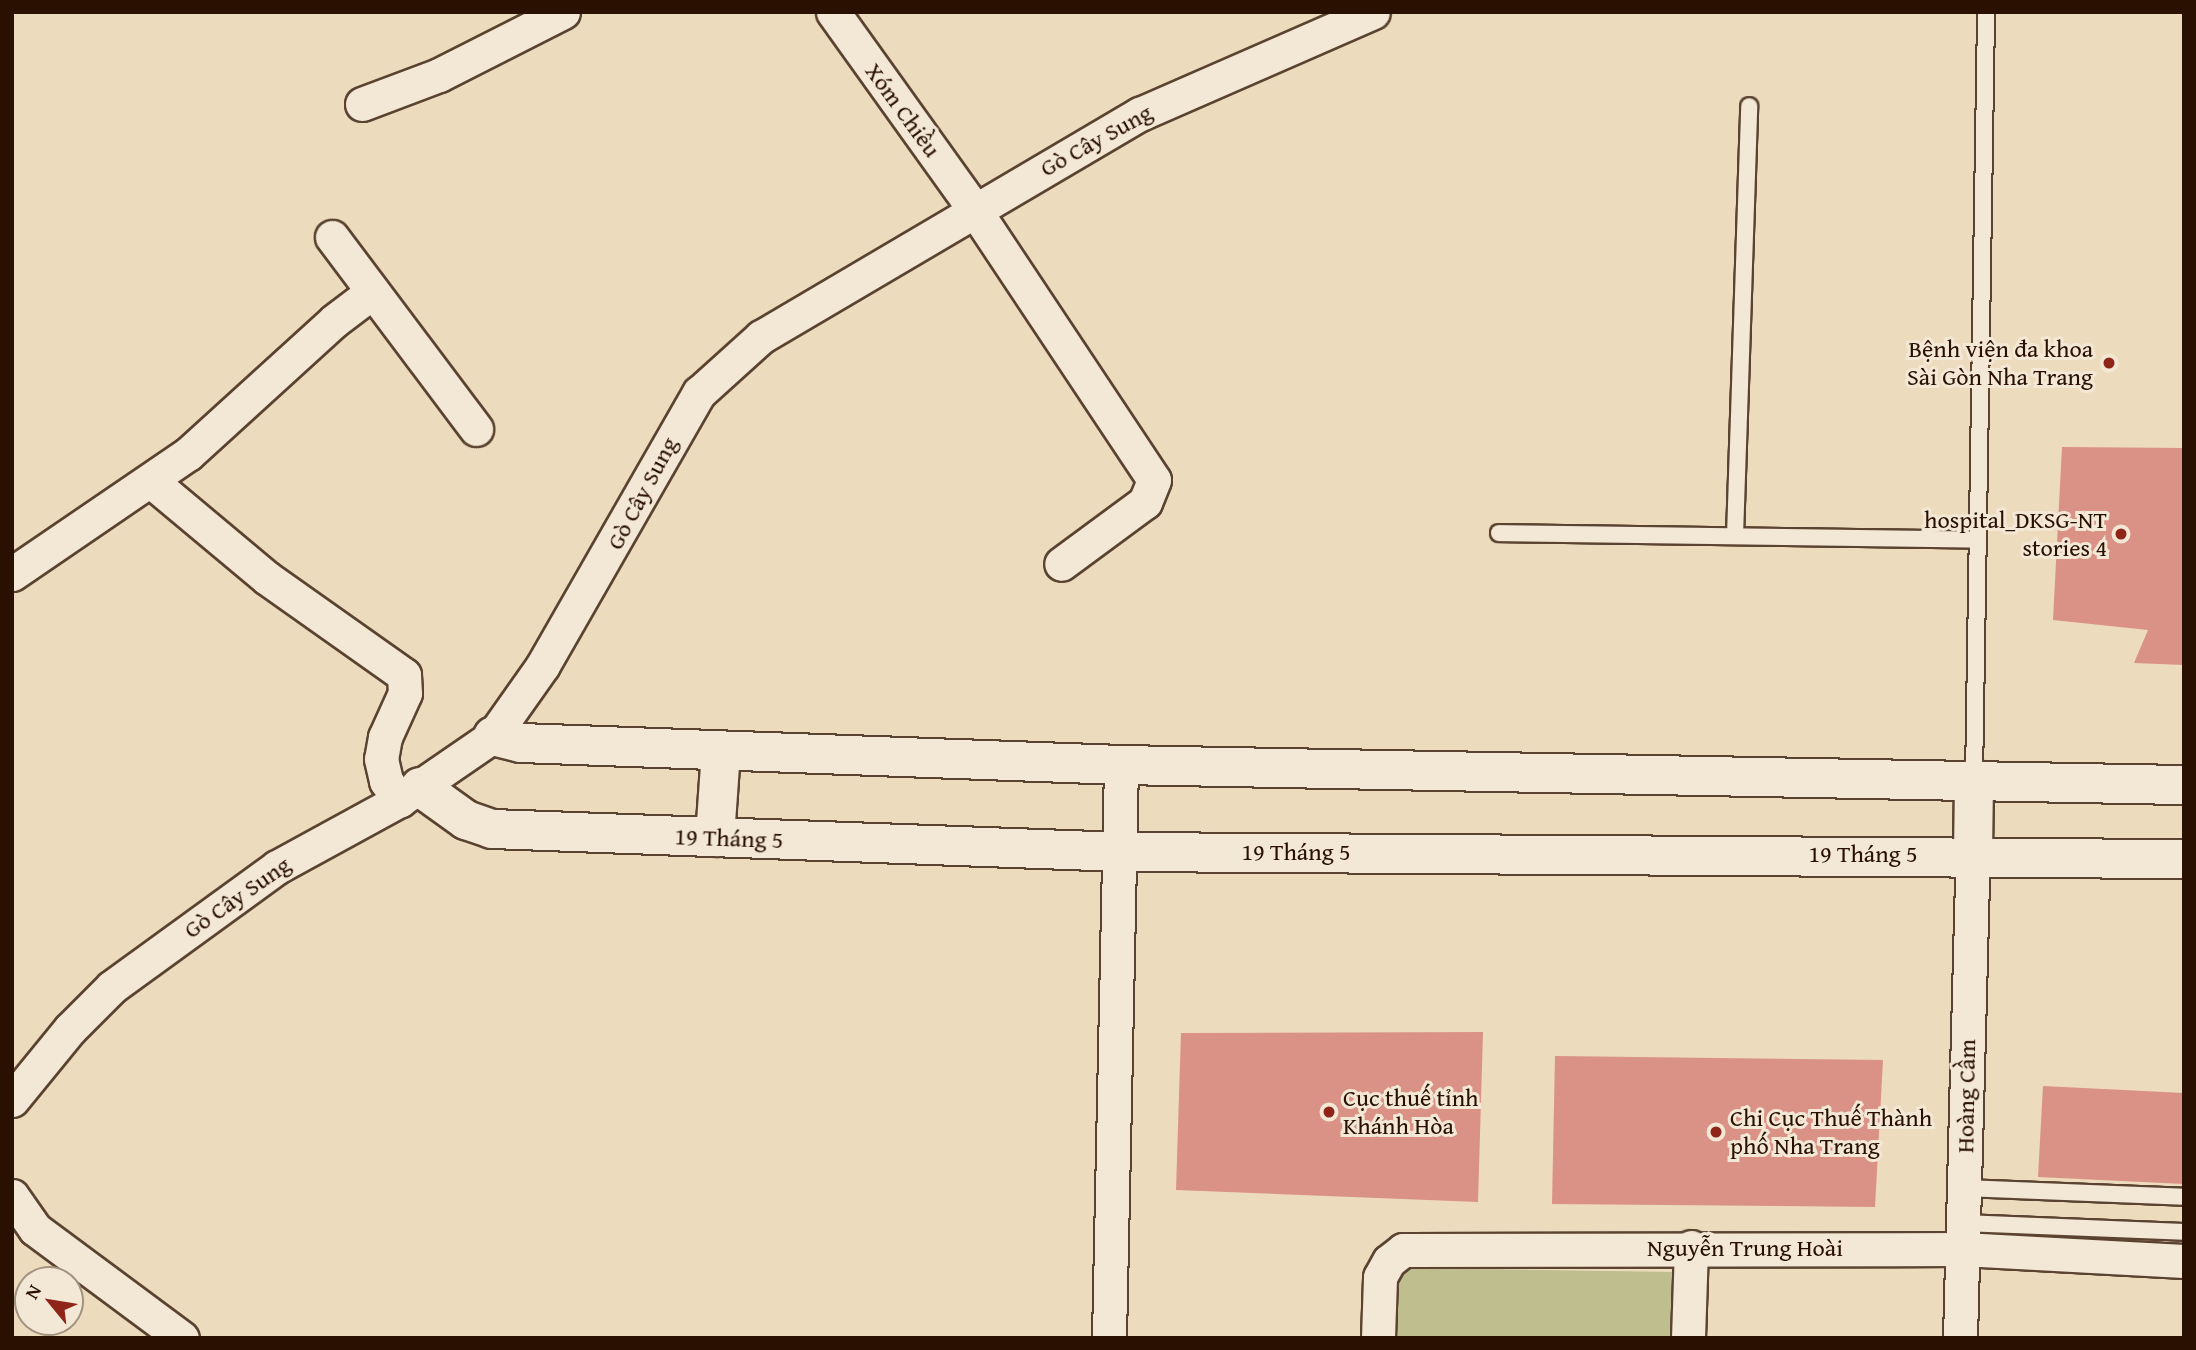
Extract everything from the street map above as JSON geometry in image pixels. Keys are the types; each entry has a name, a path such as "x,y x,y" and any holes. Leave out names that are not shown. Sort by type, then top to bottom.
{"street":[{"path":"362,104 439,75 563,12"},
{"name":"Xóm Chiều","path":"833,12 974,209 1154,480 1145,502 1061,564"},
{"name":"Gò Cây Sung","path":"12,1100 70,1029 112,987 277,867 410,793 493,736 550,654 699,393 761,337 974,209 1140,114 1373,12"},
{"path":"332,237 476,429"},
{"path":"12,574 188,454 334,321 372,293"},
{"path":"151,481 267,578 404,675 405,693 384,737 381,759 386,781 410,793"},
{"path":"493,736 521,743 1121,765 2184,785"},
{"path":"715,837 721,751"},
{"path":"1110,1338 1121,765"},
{"path":"1973,854 1974,779"},
{"name":"19 Tháng 5","path":"410,793 466,820 492,829 1121,852 1973,854 2184,859"},
{"name":"Hoàng Cầm","path":"1960,1338 1973,854"},
{"path":"12,1196 35,1229 183,1338"},
{"name":"Nguyễn Trung Hoài","path":"1378,1338 1380,1277 1389,1261 1403,1250 1690,1247 1963,1236 2184,1261"},
{"path":"1688,1338 1690,1247"}],"lane":[{"path":"1974,779 1986,12"},
{"path":"1735,536 1749,106"},
{"path":"1499,533 1978,540"},
{"path":"1964,1188 2184,1196"},
{"path":"1963,1236 2184,1232"}],"green space":[{"path":"1408,1268 1675,1272 1673,1338 1394,1338 1395,1279"}],"building":[{"name":"hospital_DKSG-NT stories 4","path":"2062,447 2184,448 2184,665 2134,663 2148,630 2053,620"},
{"name":"Cục thuế tỉnh Khánh Hòa","path":"1483,1032 1478,1202 1176,1190 1181,1033"},
{"name":"Chi Cục Thuế Thành phố Nha Trang","path":"1555,1056 1883,1060 1875,1207 1552,1204"},
{"path":"2043,1086 2184,1093 2184,1184 2038,1177"}],"place":[{"name":"Bệnh viện đa khoa Sài Gòn Nha Trang","path":"2109,363"},
{"name":"hospital_DKSG-NT stories 4","path":"2121,534"},
{"name":"Cục thuế tỉnh Khánh Hòa","path":"1329,1112"},
{"name":"Chi Cục Thuế Thành phố Nha Trang","path":"1716,1132"}]}
